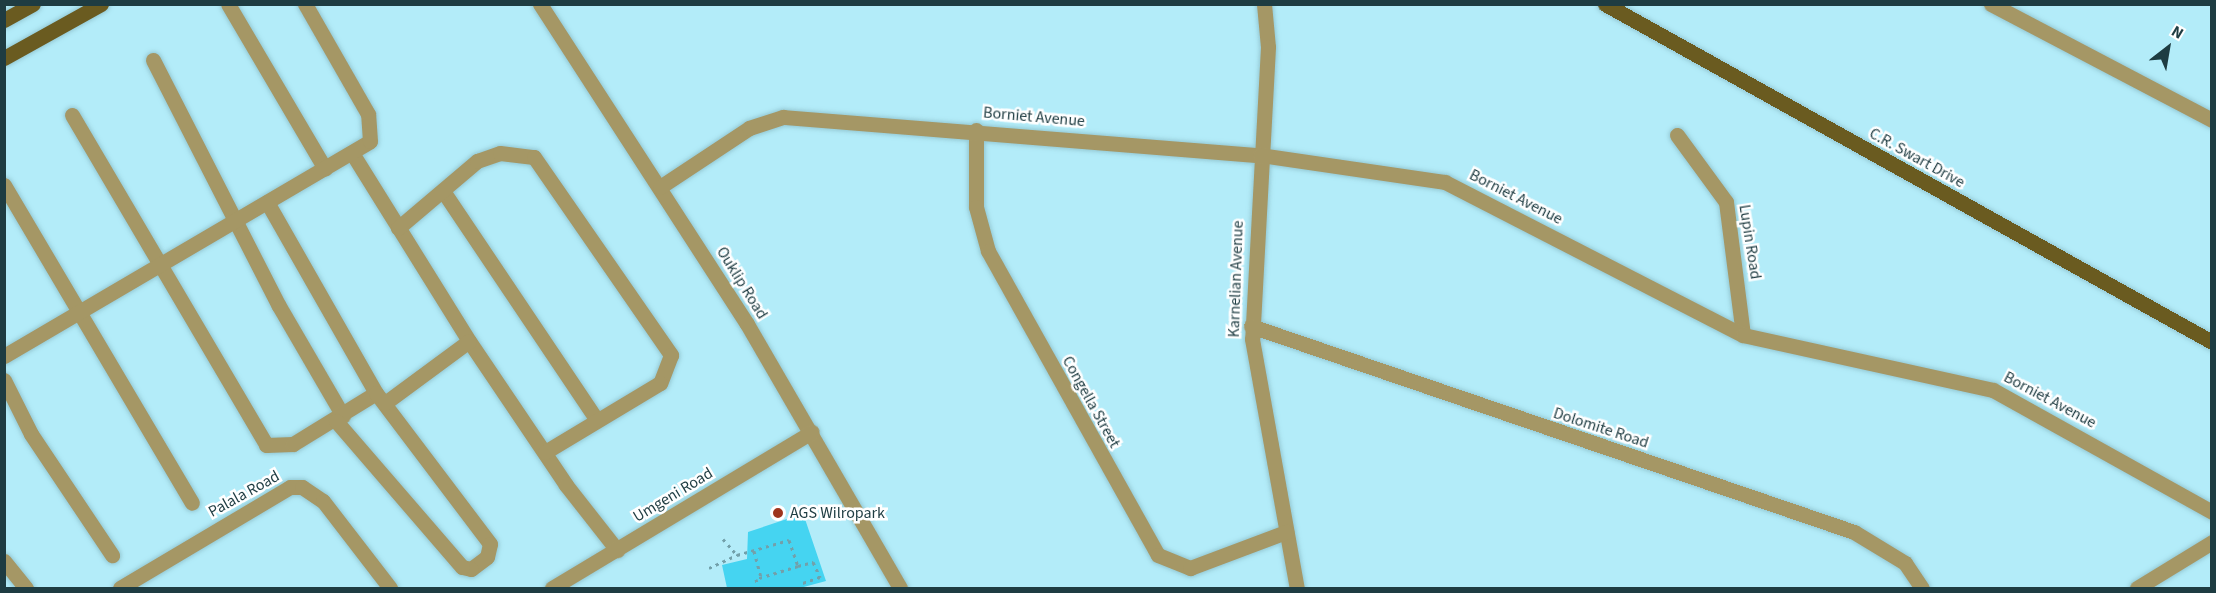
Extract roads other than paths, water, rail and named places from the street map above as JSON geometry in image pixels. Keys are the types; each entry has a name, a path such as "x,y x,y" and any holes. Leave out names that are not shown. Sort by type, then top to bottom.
{"main road":[{"path":"4,20 33,4"},
{"path":"4,58 101,4"},
{"name":"C.R. Swart Drive","path":"1605,4 2211,342"}],"street":[{"path":"228,4 325,169"},
{"path":"4,356 77,313 154,263 267,202 370,141 372,124 305,4"},
{"name":"Ouklip Road","path":"540,4 660,187 812,432 900,588"},
{"name":"Karnelian Avenue","path":"1264,4 1268,47 1251,326 1297,588"},
{"path":"1991,4 2211,120"},
{"path":"153,60 340,419 458,564 477,567 490,544 380,398 267,202"},
{"path":"72,115 154,263 266,445 293,444 380,398 469,340"},
{"name":"Borniet Avenue","path":"660,187 772,119 976,130 1260,154 1458,187 1743,335 1992,390 2211,512"},
{"name":"Congella Street","path":"976,130 977,215 988,251 1158,555 1190,568 1286,532"},
{"name":"Lupin Road","path":"1677,135 1726,202 1743,335"},
{"path":"352,153 469,340 544,452 617,550"},
{"path":"398,228 477,161 500,153 534,157 671,355 660,383 544,452"},
{"path":"4,185 77,313 192,503"},
{"path":"443,190 597,420"},
{"name":"Dolomite Road","path":"1251,326 1854,532 1905,563 1922,588"},
{"path":"4,380 31,434 111,555"},
{"name":"Umgeni Road","path":"552,588 812,432"},
{"name":"Palala Road","path":"120,588 290,487 302,487 323,501 390,588"},
{"path":"2137,588 2211,543"},
{"path":"4,561 26,588"}],"place":[{"name":"AGS Wilropark","path":"778,513"}]}
